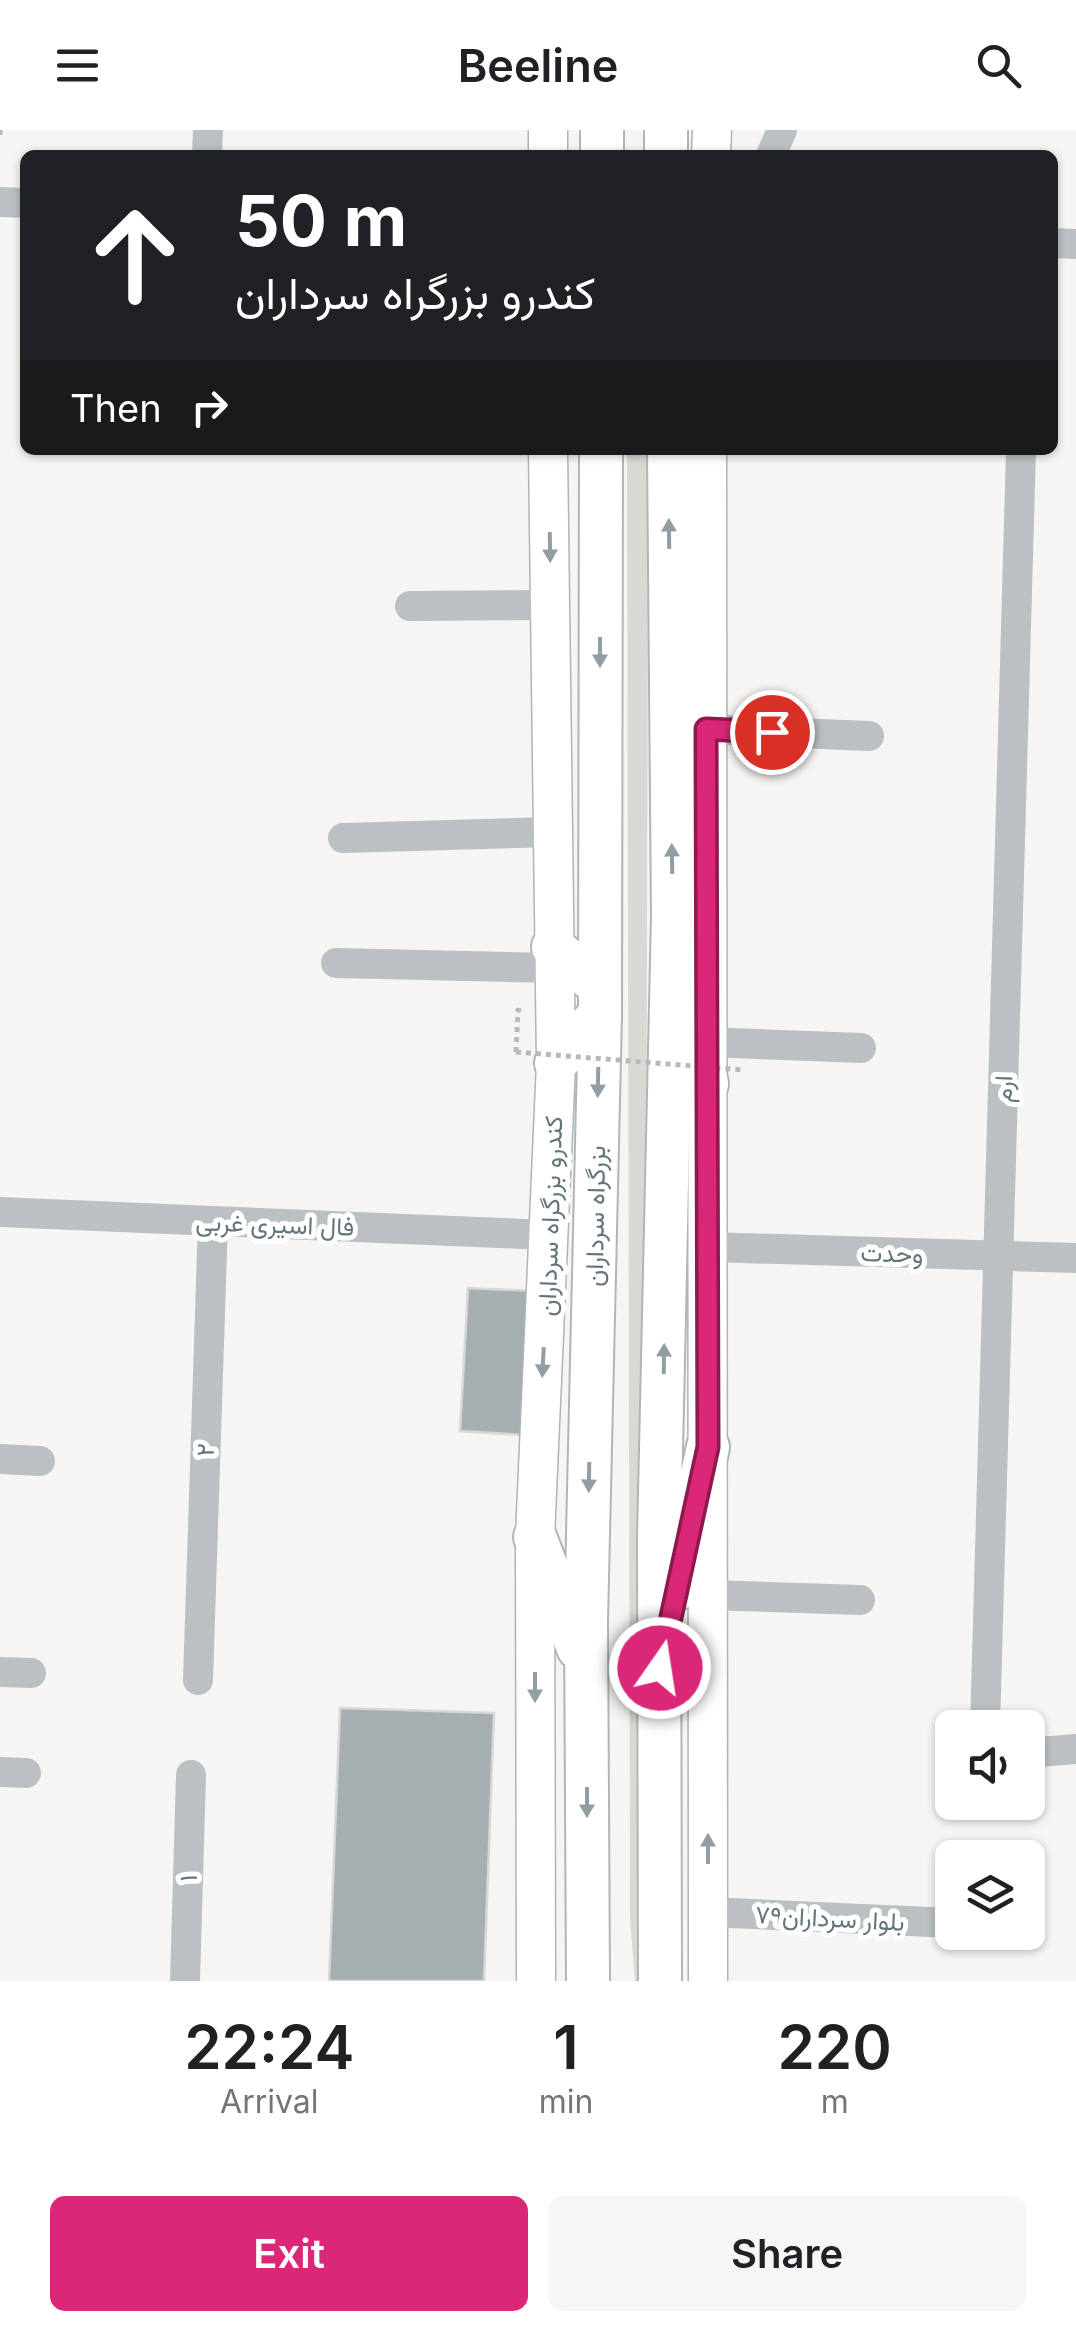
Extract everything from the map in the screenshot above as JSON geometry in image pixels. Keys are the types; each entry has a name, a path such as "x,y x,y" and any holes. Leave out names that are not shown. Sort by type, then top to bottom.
{"highway":[{"name":"بزرگراه سرداران","path":"588,1981 586,1669 599,1000 601,455"},
{"path":"660,1981 659,1538 673,916 669,455"},
{"path":"673,916 719,1066"},
{"path":"536,1058 599,1000 553,957"},
{"path":"660,1668 708,1447"},
{"path":"534,1536 586,1669"},
{"path":"566,1981 588,1926"}],"main road":[{"name":"کندرو بزرگراه سرداران","path":"536,1981 534,1536 550,1235 536,1058 553,957 548,455"},
{"path":"707,455 706,729 719,1066 708,1247 708,1981"}],"street":[{"name":"ارم","path":"985,1710 1021,455"},
{"path":"410,606 551,605"},
{"path":"706,729 869,736"},
{"path":"343,838 550,832"},
{"path":"336,963 553,957"},
{"path":"719,1066 861,1048"},
{"name":"فال اسیری غربی","path":"0,1212 550,1235"},
{"name":"۲","path":"198,1680 212,1221"},
{"name":"وحدت","path":"708,1247 1076,1258"},
{"path":"0,1459 40,1460"},
{"path":"708,1596 860,1600"},
{"path":"1045,1752 1076,1749"},
{"name":"۱","path":"184,1981 191,1774"},
{"name":"بلوار سرداران۷۹","path":"708,1912 935,1923"}],"path":[{"path":"518,1010 536,1058 719,1066"}],"shaded area":[{"path":"627,455 648,455 648,1981 635,1981 630,1919"}],"building":[{"path":"468,1288 533,1291 524,1435 460,1431"},
{"path":"340,1708 494,1713 484,1981 329,1981"}],"route":[{"path":"660,1668 708,1447 706,729 772,732"}]}
